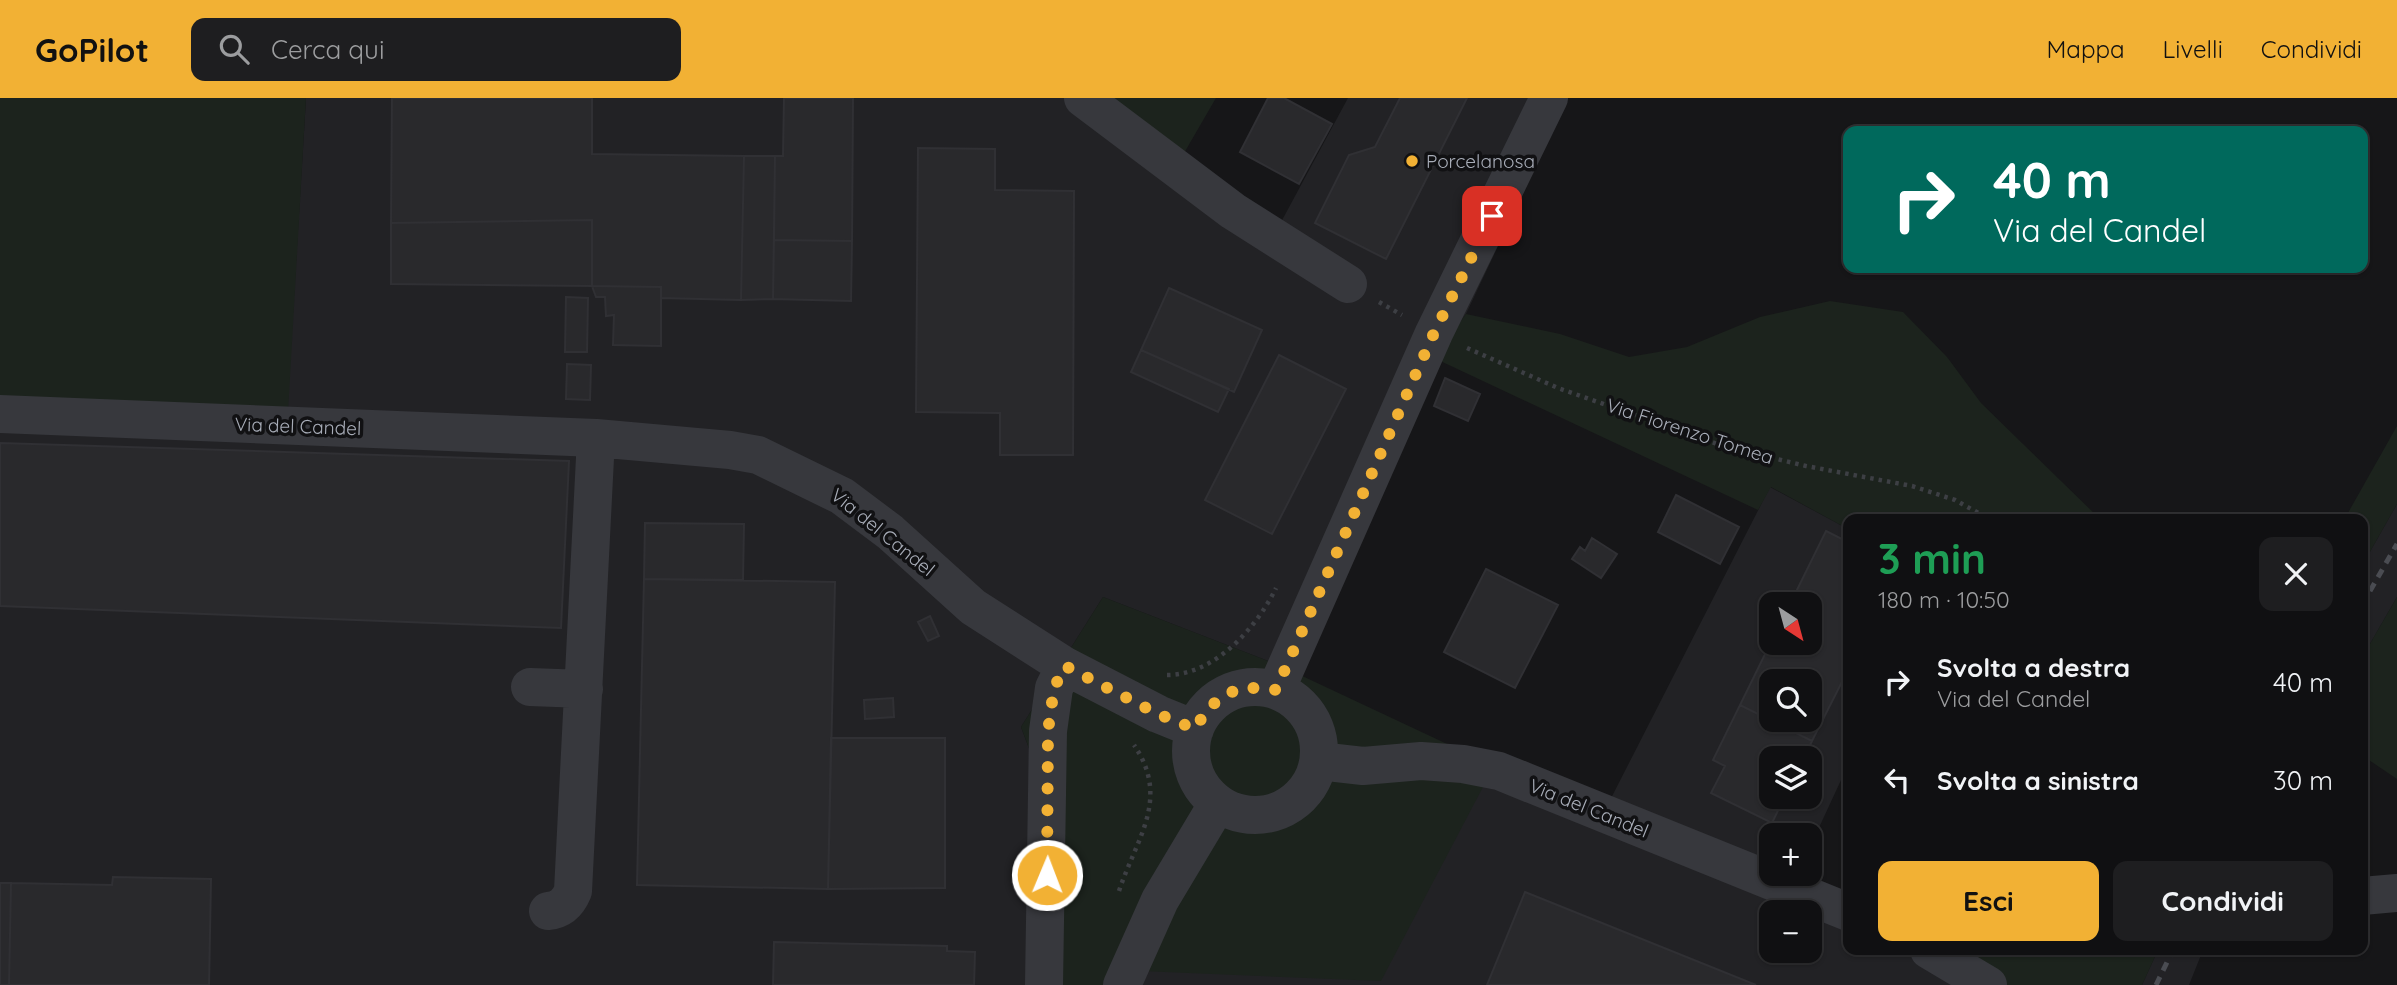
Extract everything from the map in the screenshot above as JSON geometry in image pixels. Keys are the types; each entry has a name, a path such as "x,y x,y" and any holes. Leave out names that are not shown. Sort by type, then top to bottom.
{"street":[{"path":"1083,98 1233,211 1348,284"},
{"path":"1276,690 1434,333 1549,98"},
{"name":"Via del Candel","path":"0,414 596,438 758,455 842,496 890,533 973,607 1065,666 1158,714 1195,729"},
{"path":"548,911 566,904 573,891 596,438"},
{"path":"1044,985 1048,731 1054,688 1065,666"},
{"path":"530,687 584,689"},
{"path":"1256,687 1276,690 1292,698 1306,710 1314,726 1319,743 1319,761 1314,779 1303,794 1289,806 1272,813 1253,815 1235,812 1218,803 1204,789 1194,771 1191,757 1195,729 1205,712 1219,698 1237,689 1256,687"},
{"name":"Via del Candel","path":"1319,761 1363,766 1422,761 1463,764 1499,771 1843,910"},
{"path":"1122,985 1160,900 1218,803"},
{"path":"2368,895 2397,893"},
{"path":"1937,955 1988,985"}],"path":[{"name":"Via Fiorenzo Tomea","path":"1434,333 1558,388 1723,446 1806,466 1912,486 1955,500 1980,514"},
{"path":"1162,674 1172,675 1191,670 1228,649 1257,621 1277,585"},
{"path":"1117,896 1145,830 1151,808 1151,785 1145,766 1132,742"}],"shaded area":[{"path":"0,98 306,98 288,412 0,406"},
{"path":"306,98 1067,98 1266,250 1348,98 1568,98 1466,314 1434,358 1281,666 1103,597 1021,727 1036,767 1035,985 0,985 0,406 287,412"},
{"path":"1067,98 1216,98 1169,179"},
{"path":"1830,301 1903,312 1947,357 1981,403 2095,514 1843,514 1843,526 1771,487 1758,510 1434,358 1466,314 1560,334 1629,357 1687,347 1760,317"},
{"path":"2397,426 2397,504 2368,555 2368,514 2347,514"},
{"path":"1770,487 1843,526 1843,776 1821,823 1759,823 1759,886 1792,886 1814,900 1759,900 1759,963 1822,963 1822,905 1843,918 1843,955 1921,955 1990,985 1110,985 1494,766 1604,812"},
{"path":"2397,504 2397,597 2368,647 2368,555"},
{"path":"1103,597 1281,666 1494,766 1381,981 1117,970 1110,985 1034,985 1036,767 1021,727"},
{"path":"2397,597 2397,779 2368,759 2368,647"},
{"path":"1921,955 2156,955 2142,985 1990,985"},
{"path":"2156,955 2201,955 2189,985 2142,985"}],"building":[{"path":"392,98 592,98 592,154 744,156 741,300 661,298 661,287 592,286 592,220 391,223"},
{"path":"784,98 853,98 852,241 774,240 775,156 783,156"},
{"path":"1268,98 1284,98 1332,124 1299,184 1240,152"},
{"path":"1400,98 1467,98 1386,259 1315,223 1349,155 1375,147"},
{"path":"918,148 995,149 995,190 1074,191 1073,455 1000,455 1000,413 916,412"},
{"path":"744,156 775,156 773,299 741,300"},
{"path":"592,220 592,286 391,284 391,223"},
{"path":"774,240 852,241 851,301 773,299"},
{"path":"592,286 661,287 661,346 613,345 614,315 606,316 605,297 596,297"},
{"path":"1169,288 1262,330 1234,392 1141,350"},
{"path":"566,297 588,298 587,352 565,352"},
{"path":"1141,350 1229,389 1218,412 1131,372"},
{"path":"1279,355 1346,389 1272,534 1205,500"},
{"path":"567,364 591,365 590,400 566,399"},
{"path":"1445,378 1480,394 1468,421 1434,406"},
{"path":"0,443 569,461 561,628 0,606"},
{"path":"1676,495 1739,527 1720,564 1658,532"},
{"path":"645,523 744,524 743,580 644,579"},
{"path":"1826,531 1843,540 1843,680 1822,721 1822,669 1759,669 1759,714 1740,705 1765,655 1822,655 1822,592 1796,592"},
{"path":"1592,538 1617,554 1601,578 1572,559 1580,547 1585,551"},
{"path":"1486,569 1558,605 1515,688 1444,652"},
{"path":"644,579 835,582 828,889 637,885"},
{"path":"930,616 939,636 928,641 918,622"},
{"path":"893,698 894,717 865,719 864,700"},
{"path":"1740,705 1759,714 1759,732 1794,732 1812,741 1810,746 1759,746 1759,809 1779,809 1772,823 1711,793 1725,766 1713,760"},
{"path":"1794,732 1817,732 1812,741"},
{"path":"831,738 945,738 945,888 828,889"},
{"path":"113,877 211,879 209,985 9,985 11,883 112,885"},
{"path":"0,883 11,883 9,985 0,985"},
{"path":"1525,892 1756,985 1487,985"},
{"path":"774,942 947,946 947,951 975,952 974,985 773,985"}],"railway":[{"path":"2368,595 2397,544"},
{"path":"2156,985 2171,955"}],"place":[{"name":"Porcelanosa","path":"1412,161"}],"route":[{"path":"1047,875 1048,731 1054,688 1065,666 1158,714 1195,729 1205,712 1219,698 1237,689 1256,687 1276,690 1434,333 1492,216"}]}
